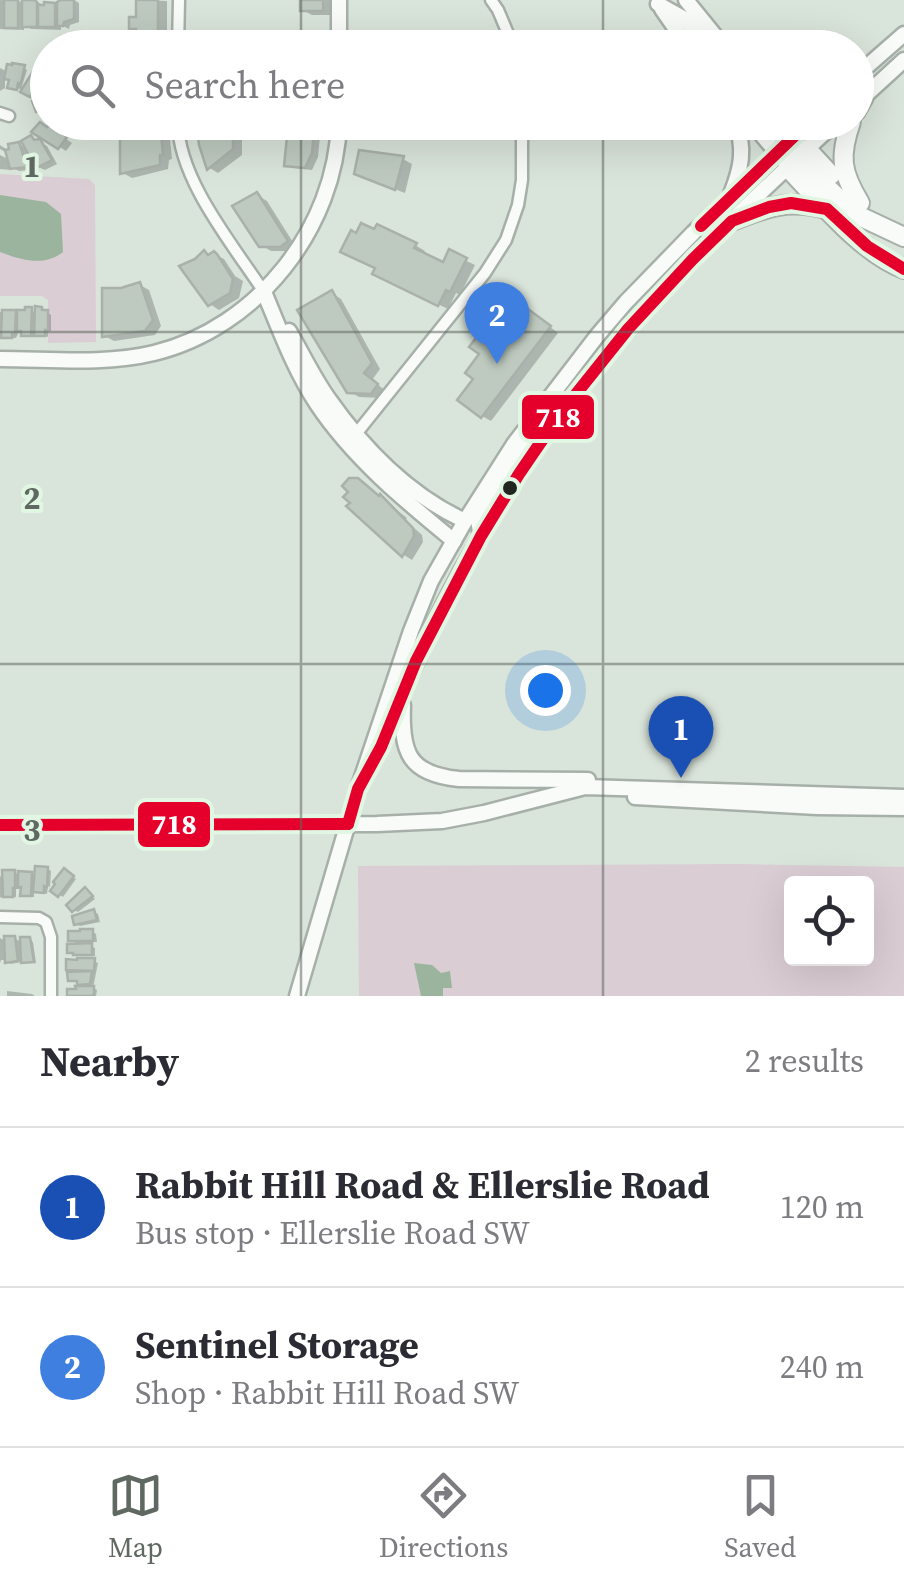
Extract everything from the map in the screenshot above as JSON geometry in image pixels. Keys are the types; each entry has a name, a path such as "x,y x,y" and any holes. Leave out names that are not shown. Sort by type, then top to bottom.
{"highway":[{"path":"845,140 842,159 847,182 860,202"},
{"path":"793,151 860,202 885,228"},
{"path":"793,151 827,209 867,246 904,269"},
{"path":"793,151 855,214 904,237"},
{"path":"732,221 791,203 827,209"}],"main road":[{"path":"339,0 339,30"},
{"path":"686,0 711,30"},
{"path":"657,2 676,30"},
{"path":"657,2 685,19 694,30"},
{"path":"874,59 904,34"},
{"path":"874,89 904,60"},
{"path":"0,359 126,358 176,346 217,326 264,292 303,240 322,203 337,140"},
{"path":"729,199 742,150 740,140"},
{"path":"777,140 793,151"},
{"path":"784,140 793,151"},
{"path":"790,140 793,151"},
{"path":"358,789 381,747 442,609 481,536 540,444 599,364 658,296 732,221 799,140"},
{"path":"296,996 358,789 415,618 465,521 537,412 626,302 729,199 809,140"},
{"path":"264,292 294,364 316,402 398,494 454,541"},
{"path":"481,536 478,521 528,438 537,412"},
{"path":"352,439 422,498 465,521"},
{"path":"404,690 402,726 410,758 442,778 619,781 674,789"},
{"path":"554,796 585,787 904,798"},
{"path":"0,825 442,821 554,796 904,808"}],"street":[{"path":"178,0 178,30"},
{"path":"491,0 506,30"},
{"path":"180,140 189,174 264,292"},
{"path":"352,439 506,240 518,205 522,140"},
{"path":"0,917 38,918 46,922 51,937 51,996"}],"shaded area":[{"path":"0,174 89,179 95,185 96,342 48,343 48,300 42,296 0,296"},
{"path":"0,195 46,202 61,214 63,252 40,261 0,252"},
{"path":"358,866 904,867 904,996 359,996"},
{"path":"414,963 432,965 441,973 450,971 452,988 443,988 443,996 421,996"}],"building":[{"path":"4,0 18,0 18,28 4,28"},
{"path":"22,0 37,2 37,27 22,27"},
{"path":"74,0 74,19 57,26 57,2"},
{"path":"136,0 158,0 158,30 129,29 129,17 136,17"},
{"path":"300,0 323,0 323,11 300,11"},
{"path":"55,3 55,27 38,27 38,5"},
{"path":"7,64 25,65 17,90 7,88 9,80 4,79"},
{"path":"30,76 30,97 20,92"},
{"path":"30,136 30,140 41,140 52,160 36,168 21,141"},
{"path":"44,140 65,140 58,149"},
{"path":"120,140 162,140 160,165 120,174"},
{"path":"198,140 233,140 233,149 207,170"},
{"path":"287,140 313,140 305,168 284,166"},
{"path":"19,142 27,167 10,169 5,150 9,149 8,144"},
{"path":"359,150 404,156 395,190 354,174"},
{"path":"257,192 288,241 280,247 259,247 232,206"},
{"path":"361,223 374,229 377,224 417,243 414,248 443,262 449,249 467,258 450,292 446,290 438,306 372,274 375,268 340,252 351,230 356,233"},
{"path":"204,250 208,255 214,251 217,254 233,279 230,293 208,306 179,266"},
{"path":"140,282 153,320 145,331 102,337 102,288"},
{"path":"332,290 372,363 364,373 378,384 371,394 347,393 297,310"},
{"path":"509,295 551,326 481,418 457,400 473,379 465,373 479,354 469,347"},
{"path":"35,306 48,310 45,336 34,336"},
{"path":"32,307 31,336 21,336 21,331 17,331 17,310"},
{"path":"2,310 16,310 12,338 1,338"},
{"path":"349,478 358,478 380,494 413,528 414,536 402,557 346,506 350,503 343,497 348,492 342,486"},
{"path":"35,866 48,867 44,893 33,892"},
{"path":"64,868 74,876 58,897 50,891"},
{"path":"2,870 15,870 13,897 3,897"},
{"path":"18,871 32,872 31,896 20,896"},
{"path":"85,887 93,896 72,912 66,905"},
{"path":"94,909 97,920 74,925 72,916"},
{"path":"93,929 93,941 68,941 68,931"},
{"path":"4,936 15,936 18,961 5,963"},
{"path":"20,937 30,937 34,962 21,963"},
{"path":"92,943 92,955 67,953 67,944"},
{"path":"95,958 94,971 66,970 66,959"},
{"path":"92,971 90,984 68,981 67,972"},
{"path":"75,986 94,986 94,994 67,996 67,989 76,989"}],"transit line":[{"name":"718","path":"701,226 790,140"},
{"name":"718","path":"348,824 358,789 381,747 416,661 481,536 560,414 628,329 693,259 732,221 791,203 827,209 867,246 904,269"},
{"name":"718","path":"0,825 348,824"}],"place":[{"name":"Sentinel Storage","path":"497,364"},
{"name":"Rabbit Hill Road & Ellerslie Road","path":"681,778"}]}
